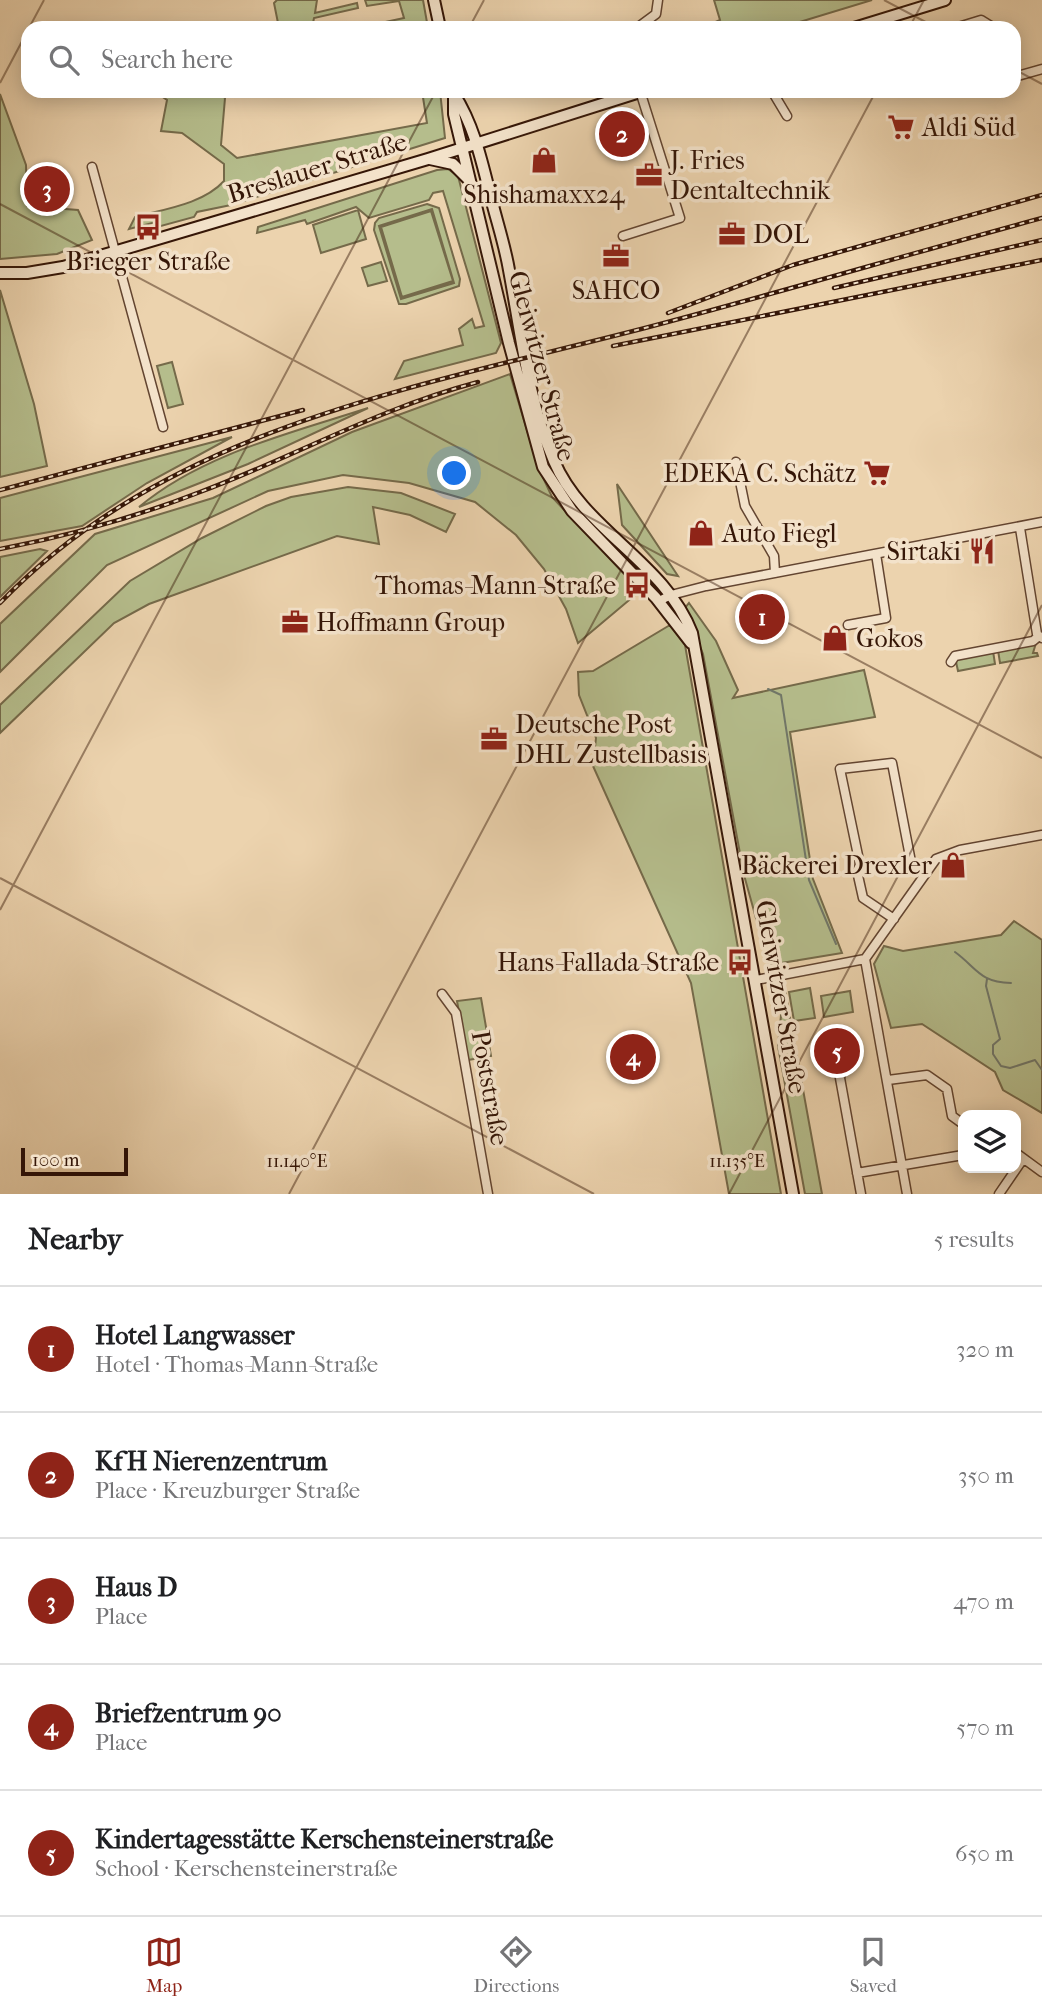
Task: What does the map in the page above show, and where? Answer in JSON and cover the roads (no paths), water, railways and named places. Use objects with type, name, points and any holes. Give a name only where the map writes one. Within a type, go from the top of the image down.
[{"type":"main road","points":[[434,0],[438,21]]},
{"type":"main road","points":[[877,21],[945,0]]},
{"type":"main road","name":"Gleiwitzer Straße","points":[[453,98],[454,114],[509,343],[543,467],[556,490],[576,515],[659,601],[691,643]]},
{"type":"main road","name":"Gleiwitzer Straße","points":[[457,98],[476,142],[508,263],[527,367],[554,461],[583,504],[671,595],[690,629],[793,1194]]},
{"type":"main road","name":"Breslauer Straße","points":[[0,273],[57,269],[428,159],[618,98]]},
{"type":"main road","points":[[428,159],[453,164],[471,182]]},
{"type":"street","points":[[646,21],[656,14],[658,0]]},
{"type":"street","points":[[1021,75],[1042,69]]},
{"type":"street","points":[[622,236],[680,218],[643,98]]},
{"type":"street","points":[[776,98],[787,116]]},
{"type":"street","points":[[92,167],[163,427]]},
{"type":"street","points":[[736,462],[745,506],[774,556],[775,573]]},
{"type":"street","points":[[659,601],[671,595],[775,573],[1042,522]]},
{"type":"street","points":[[951,662],[955,656],[1033,641],[1040,637],[1020,528]]},
{"type":"street","points":[[848,625],[886,618],[876,554]]},
{"type":"street","points":[[894,919],[863,898],[857,871],[860,864],[840,769],[892,762],[912,867],[924,875]]},
{"type":"street","points":[[756,980],[865,959],[936,859],[946,853],[1042,835]]},
{"type":"street","points":[[865,959],[907,1194]]},
{"type":"street","name":"Poststraße","points":[[442,994],[456,1013],[488,1194]]},
{"type":"street","points":[[842,1069],[840,1078],[861,1194]]},
{"type":"street","points":[[888,1080],[927,1074],[947,1088],[952,1116],[958,1120]]},
{"type":"street","points":[[857,1173],[958,1156]]},
{"type":"street","points":[[1021,1157],[1042,1172]]},
{"type":"street","points":[[999,1194],[1010,1173]]},
{"type":"waterway","points":[[768,689],[781,695],[809,880],[836,944]]},
{"type":"waterway","points":[[955,952],[985,977],[1011,983]]},
{"type":"waterway","points":[[987,979],[986,986],[1000,1039],[993,1045],[993,1054],[1001,1066],[1010,1068],[1035,1060],[1042,1070]]},
{"type":"railway","points":[[668,313],[793,265],[1042,195]]},
{"type":"railway","points":[[0,603],[67,543],[141,494],[219,454],[301,422],[472,371],[695,315],[1042,218]]},
{"type":"railway","points":[[834,288],[1042,240]]},
{"type":"railway","points":[[613,346],[1042,260]]},
{"type":"railway","points":[[0,549],[51,538],[151,510],[235,478],[371,419],[478,382]]},
{"type":"railway","points":[[0,490],[303,410]]},
{"type":"place","name":"Aldi Süd","points":[[901,127]]},
{"type":"place","name":"KfH Nierenzentrum","points":[[622,134]]},
{"type":"place","name":"Shishamaxx24","points":[[544,160]]},
{"type":"place","name":"J. Fries Dentaltechnik","points":[[649,175]]},
{"type":"place","name":"Haus D","points":[[47,189]]},
{"type":"place","name":"Brieger Straße","points":[[148,227]]},
{"type":"place","name":"DOL","points":[[732,234]]},
{"type":"place","name":"SAHCO","points":[[616,256]]},
{"type":"place","name":"EDEKA C. Schätz","points":[[877,473]]},
{"type":"place","name":"Auto Fiegl","points":[[701,533]]},
{"type":"place","name":"Sirtaki","points":[[982,551]]},
{"type":"place","name":"Thomas-Mann-Straße","points":[[637,585]]},
{"type":"place","name":"Hotel Langwasser","points":[[762,617]]},
{"type":"place","name":"Hoffmann Group","points":[[295,622]]},
{"type":"place","name":"Gokos","points":[[835,638]]},
{"type":"place","name":"Deutsche Post DHL Zustellbasis","points":[[494,739]]},
{"type":"place","name":"Bäckerei Drexler","points":[[953,865]]},
{"type":"place","name":"Hans-Fallada-Straße","points":[[740,962]]},
{"type":"place","name":"Kindertagesstätte Kerschensteinerstraße","points":[[837,1051]]},
{"type":"place","name":"Briefzentrum 90","points":[[633,1057]]}]
